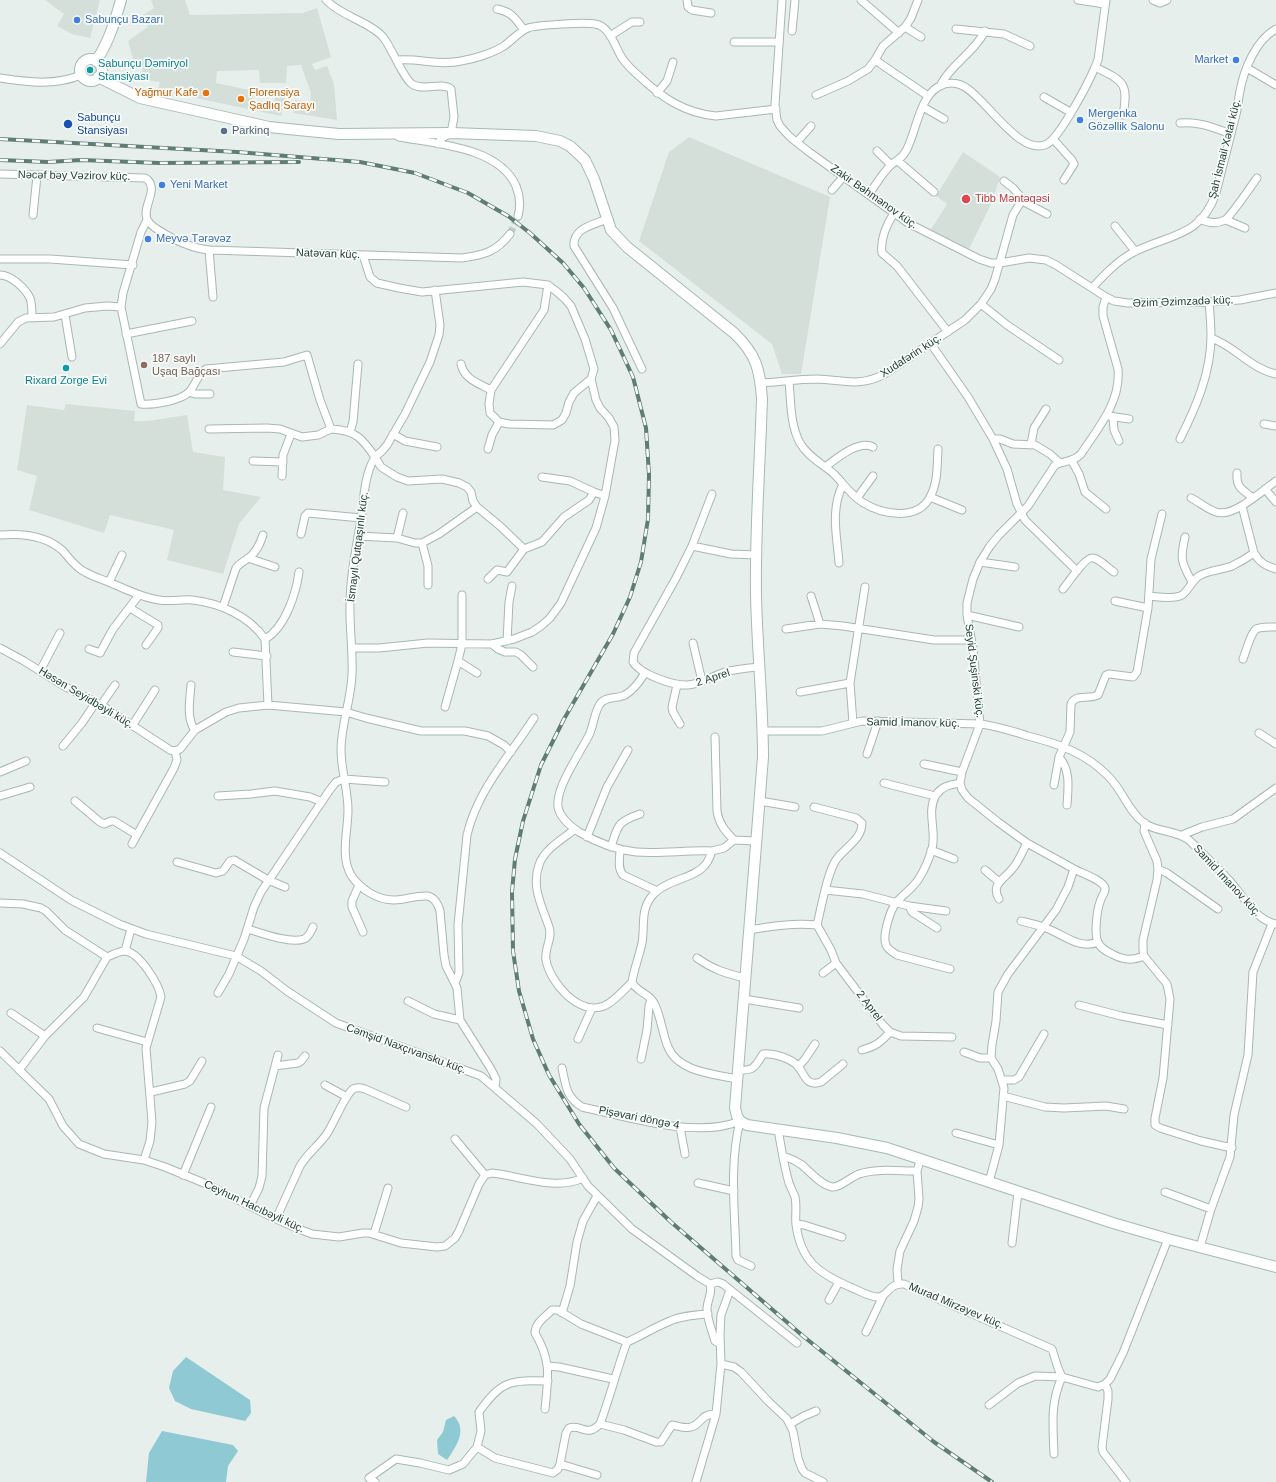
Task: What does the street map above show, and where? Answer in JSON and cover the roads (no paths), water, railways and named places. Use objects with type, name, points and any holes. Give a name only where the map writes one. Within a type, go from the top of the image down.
[{"type":"street","points":[[96,61],[102,52],[112,30],[121,0]]},
{"type":"street","points":[[326,0],[334,7],[379,33],[384,38],[412,84],[423,87],[444,86],[451,89],[454,117],[451,134]]},
{"type":"street","points":[[687,0],[688,7],[692,10],[711,13]]},
{"type":"street","name":"Zakir Bəhmənov küç.","points":[[782,0],[775,93],[777,120],[780,126],[797,142],[919,230],[985,261],[1000,263],[1029,258],[1046,260],[1056,264],[1092,288]]},
{"type":"street","points":[[792,31],[795,0]]},
{"type":"street","points":[[861,0],[899,33]]},
{"type":"street","points":[[816,95],[860,75],[875,60],[883,46],[899,33],[911,18],[918,0]]},
{"type":"street","points":[[940,86],[954,83],[966,87],[1012,132],[1029,144],[1042,145],[1048,143],[1053,139],[1070,112],[1095,67],[1099,52],[1106,2],[1078,0]]},
{"type":"street","points":[[1153,0],[1160,3],[1167,0]]},
{"type":"street","points":[[497,9],[507,11],[524,30]]},
{"type":"street","points":[[610,36],[632,22],[640,22]]},
{"type":"street","points":[[398,60],[411,59],[434,63],[451,63],[462,61],[495,50],[512,40],[524,30],[538,26],[595,23],[605,30],[610,36],[623,59],[657,93],[676,105],[706,115],[716,116],[776,109]]},
{"type":"street","points":[[904,27],[921,37]]},
{"type":"street","points":[[956,29],[1004,34],[1030,46]]},
{"type":"street","name":"Şah İsmail Xətai küç.","points":[[1092,288],[1112,267],[1135,251],[1188,230],[1200,219],[1212,203],[1238,108],[1240,91],[1247,68],[1259,44],[1265,37],[1276,29]]},
{"type":"street","points":[[869,194],[891,165],[898,161],[904,154],[928,96],[940,86],[956,63],[977,43],[985,31]]},
{"type":"street","points":[[734,42],[779,42]]},
{"type":"street","points":[[90,59],[96,61],[99,63],[101,69],[98,77],[90,81],[85,79],[81,75],[80,69],[84,62],[90,59]]},
{"type":"street","points":[[875,60],[928,96]]},
{"type":"street","points":[[657,93],[667,81],[673,62]]},
{"type":"street","points":[[1095,67],[1115,77],[1122,84],[1126,92],[1123,115]]},
{"type":"street","points":[[1247,68],[1276,85]]},
{"type":"street","points":[[0,78],[44,83],[69,80],[81,75]]},
{"type":"street","points":[[98,77],[140,98],[269,127],[339,134],[536,136],[560,141],[570,146],[585,160],[590,170],[611,230],[622,243],[734,333],[745,344],[756,363],[761,383],[762,399],[756,592],[763,731],[760,802],[735,1108],[740,1121],[755,1127],[778,1129],[887,1148],[921,1158],[1018,1192],[1168,1239],[1276,1267]]},
{"type":"street","points":[[1044,97],[1070,112]]},
{"type":"street","points":[[923,107],[944,119]]},
{"type":"street","points":[[1180,123],[1192,122],[1202,124],[1231,134]]},
{"type":"street","points":[[797,142],[811,126]]},
{"type":"street","points":[[387,134],[457,147],[481,155],[498,164],[512,178],[519,195],[520,209],[518,216]]},
{"type":"street","points":[[438,144],[442,138],[451,134]]},
{"type":"street","points":[[1053,139],[1074,164],[1064,180]]},
{"type":"street","points":[[877,151],[891,165]]},
{"type":"street","points":[[898,161],[934,192]]},
{"type":"street","name":"Nəcəf bəy Vəzirov küç.","points":[[0,174],[142,178],[148,180],[151,185],[146,213],[147,220]]},
{"type":"street","points":[[33,215],[37,176]]},
{"type":"street","points":[[832,190],[844,176]]},
{"type":"street","points":[[1226,220],[1257,178]]},
{"type":"street","points":[[1004,181],[1013,188],[1022,200],[1047,214]]},
{"type":"street","name":"Xudafərin küç.","points":[[761,383],[818,379],[854,382],[873,380],[931,344],[965,320],[981,304],[991,288],[1000,263],[1013,216],[1022,200]]},
{"type":"street","points":[[894,213],[889,221],[882,240],[882,253],[900,270],[948,332]]},
{"type":"street","points":[[607,219],[579,231],[573,241],[574,246],[613,308],[642,369]]},
{"type":"street","points":[[1200,219],[1210,223],[1226,220],[1245,228]]},
{"type":"street","points":[[147,220],[141,232],[133,265],[123,293],[121,307],[141,404],[164,402],[182,397],[189,392],[198,376],[206,369],[284,362],[307,355],[320,400],[331,429]]},
{"type":"street","name":"Natəvan küç.","points":[[147,220],[156,228],[174,239],[188,245],[209,250],[462,258],[488,253],[498,247],[510,234]]},
{"type":"street","points":[[1115,226],[1135,251]]},
{"type":"street","points":[[209,250],[213,297]]},
{"type":"street","points":[[353,648],[379,648],[428,643],[492,644],[507,641],[532,632],[541,626],[550,618],[561,603],[596,528],[605,496],[615,440],[614,427],[596,400],[591,379],[594,370],[591,356],[571,306],[548,285],[523,282],[422,292],[377,283],[370,276],[363,255]]},
{"type":"street","points":[[0,259],[50,259],[133,265]]},
{"type":"street","points":[[0,275],[8,276],[26,292],[32,305],[32,317]]},
{"type":"street","points":[[548,285],[544,310],[491,390],[489,404],[490,414],[499,422],[509,424],[553,425],[562,420],[574,393],[591,379]]},
{"type":"street","name":"Əzim Əzimzadə küç.","points":[[1092,288],[1114,301],[1128,304],[1240,300],[1276,293]]},
{"type":"street","points":[[374,457],[382,451],[405,414],[430,362],[439,335],[440,325],[435,290]]},
{"type":"street","points":[[993,439],[1000,439],[1013,444],[1031,444],[1041,448],[1060,463],[1072,461],[1081,454],[1110,416],[1119,377],[1102,311],[1106,297]]},
{"type":"street","points":[[1180,439],[1201,394],[1206,374],[1212,338],[1209,302]]},
{"type":"street","points":[[981,304],[1007,325],[1059,360]]},
{"type":"street","points":[[0,344],[18,322],[22,320],[32,317],[47,318],[65,315],[85,308],[107,306],[121,307]]},
{"type":"street","points":[[65,315],[72,357]]},
{"type":"street","points":[[126,334],[192,321]]},
{"type":"street","points":[[1212,338],[1228,345],[1260,369],[1276,374]]},
{"type":"street","points":[[931,344],[968,397],[993,439],[1008,469],[1014,495],[1021,513],[1030,525],[1077,571]]},
{"type":"street","points":[[350,432],[353,422],[358,364]]},
{"type":"street","points":[[461,364],[462,371],[467,378],[491,390]]},
{"type":"street","points":[[789,381],[795,433],[801,445],[857,498],[880,511],[889,514],[902,514],[924,505],[930,497],[937,471],[938,449]]},
{"type":"street","points":[[189,392],[195,394],[210,394]]},
{"type":"street","points":[[1031,444],[1034,428],[1046,410]]},
{"type":"street","points":[[1110,416],[1129,419]]},
{"type":"street","points":[[1110,416],[1119,441]]},
{"type":"street","points":[[488,449],[492,435],[499,422]]},
{"type":"street","points":[[1264,424],[1276,426]]},
{"type":"street","points":[[209,429],[280,429],[302,437],[318,435],[331,429],[350,432],[365,442],[381,467],[397,477],[408,481],[442,479],[459,483],[467,488],[471,492],[473,501],[477,507],[524,549]]},
{"type":"street","points":[[282,476],[286,445],[291,434]]},
{"type":"street","points":[[393,434],[405,441],[437,447]]},
{"type":"street","points":[[825,467],[856,447],[865,444],[873,447]]},
{"type":"street","name":"İsmayıl Qutqaşınlı küç.","points":[[374,457],[368,474],[352,582],[350,611],[353,648],[352,676],[341,750],[348,805],[345,836],[346,861],[351,874],[364,890],[385,899],[394,900],[428,896],[435,899],[440,911],[446,966],[455,983],[459,996],[460,1020],[496,1079],[495,1088]]},
{"type":"street","points":[[253,461],[283,462]]},
{"type":"street","points":[[1072,461],[1084,492],[1106,509]]},
{"type":"street","name":"Seyid Şuşinski küç.","points":[[960,783],[962,772],[980,724],[973,649],[970,640],[967,615],[969,595],[973,580],[980,562],[999,535],[1036,496],[1055,465],[1060,463]]},
{"type":"street","points":[[1237,473],[1236,482],[1238,487],[1253,498]]},
{"type":"street","points":[[857,498],[873,476]]},
{"type":"street","points":[[542,477],[570,481],[605,496]]},
{"type":"street","points":[[1191,498],[1218,513],[1231,511],[1242,506],[1276,481]]},
{"type":"street","points":[[839,564],[835,510],[838,493],[843,484]]},
{"type":"street","points":[[1265,488],[1276,502]]},
{"type":"street","points":[[488,579],[498,570],[507,572],[524,549],[542,542],[564,517],[589,500],[594,492]]},
{"type":"street","points":[[712,494],[692,546],[634,653],[632,662],[636,668],[645,673],[633,689],[627,694],[621,697],[604,700],[600,704],[590,732],[567,777],[559,797],[558,807],[566,822],[587,837],[611,847],[635,852],[691,850],[712,851],[724,848],[734,840],[756,841]]},
{"type":"street","points":[[930,497],[962,510]]},
{"type":"street","points":[[1242,506],[1254,553],[1259,561],[1276,569]]},
{"type":"street","points":[[358,536],[397,538],[415,543],[422,543],[439,534],[477,507]]},
{"type":"street","points":[[397,538],[403,513]]},
{"type":"street","points":[[301,534],[305,516],[308,514],[361,518]]},
{"type":"street","points":[[1054,785],[1059,757],[1070,732],[1071,704],[1073,700],[1076,698],[1094,697],[1098,695],[1106,675],[1109,674],[1133,677],[1137,672],[1148,608],[1151,559],[1162,514]]},
{"type":"street","points":[[0,535],[34,536],[50,542],[57,546],[83,572],[139,595],[160,600],[192,600],[223,606],[246,620],[259,631],[265,639],[267,656],[268,704]]},
{"type":"street","points":[[223,606],[236,568],[258,548],[263,535]]},
{"type":"street","points":[[1185,537],[1181,554],[1186,572],[1192,582]]},
{"type":"street","points":[[422,543],[428,566],[428,585]]},
{"type":"street","points":[[692,546],[731,554],[757,555]]},
{"type":"street","points":[[1149,596],[1181,596],[1192,582],[1200,576],[1232,566],[1254,553]]},
{"type":"street","points":[[109,582],[122,555]]},
{"type":"street","points":[[248,558],[275,567]]},
{"type":"street","points":[[1063,589],[1089,558],[1092,558],[1114,572]]},
{"type":"street","points":[[980,562],[1015,567]]},
{"type":"street","points":[[265,639],[274,632],[285,616],[297,588],[299,572]]},
{"type":"street","points":[[507,641],[509,602],[512,586]]},
{"type":"street","points":[[853,723],[850,683],[865,587]]},
{"type":"street","points":[[89,649],[100,653],[113,629],[139,595]]},
{"type":"street","points":[[445,707],[462,644],[462,595]]},
{"type":"street","points":[[811,596],[820,624]]},
{"type":"street","points":[[1115,602],[1148,608]]},
{"type":"street","points":[[130,608],[158,625],[158,628],[146,645]]},
{"type":"street","points":[[967,615],[1019,627]]},
{"type":"street","points":[[786,629],[820,624],[858,628],[928,639],[970,640]]},
{"type":"street","points":[[1243,660],[1253,633],[1262,627],[1276,627]]},
{"type":"street","points":[[40,671],[60,633]]},
{"type":"street","points":[[693,643],[702,681]]},
{"type":"street","points":[[492,644],[498,650],[505,652],[516,652],[533,667]]},
{"type":"street","name":"Həsən Seyidbəyli küç.","points":[[0,648],[12,653],[64,686],[99,704],[164,747],[170,750],[175,750]]},
{"type":"street","points":[[233,652],[267,656]]},
{"type":"street","points":[[458,661],[477,673]]},
{"type":"street","name":"2 Aprel","points":[[645,673],[677,685],[686,686],[726,672],[759,666]]},
{"type":"street","points":[[800,692],[850,683]]},
{"type":"street","points":[[63,746],[115,685]]},
{"type":"street","points":[[191,685],[190,715],[192,726],[195,730]]},
{"type":"street","points":[[677,685],[672,707],[673,712],[680,724]]},
{"type":"street","points":[[132,726],[155,690]]},
{"type":"street","points":[[132,844],[174,768],[177,760],[175,750],[183,745],[195,730],[226,712],[239,708],[268,704],[346,712],[421,731],[465,731],[488,736],[504,745],[511,752]]},
{"type":"street","points":[[455,983],[458,973],[458,925],[471,820],[485,789],[534,718]]},
{"type":"street","points":[[867,754],[878,721]]},
{"type":"street","name":"Samid İmanov küç.","points":[[763,731],[822,731],[853,723],[878,721],[980,724],[999,727],[1064,747],[1081,755],[1108,776],[1114,782],[1130,808],[1145,823],[1154,828],[1182,835],[1189,840],[1228,879],[1257,914],[1274,924]]},
{"type":"street","points":[[1259,734],[1276,744]]},
{"type":"street","points":[[715,737],[718,820],[723,829],[734,840]]},
{"type":"street","points":[[587,837],[594,823],[599,804],[607,787],[628,750]]},
{"type":"street","points":[[1059,757],[1066,767],[1068,780],[1067,805]]},
{"type":"street","points":[[0,772],[26,761]]},
{"type":"street","points":[[924,764],[962,772]]},
{"type":"street","points":[[218,993],[229,974],[248,929],[254,907],[268,880],[336,782],[344,779],[385,782]]},
{"type":"street","points":[[884,783],[935,796]]},
{"type":"street","points":[[950,969],[890,951],[884,939],[889,917],[896,903],[920,878],[932,850],[934,831],[931,813],[935,796],[944,787],[960,783],[962,790],[968,798],[1026,843],[1074,869],[1102,882],[1106,890],[1098,908],[1096,935],[1098,942],[1104,949],[1115,956],[1134,960],[1144,956]]},
{"type":"street","points":[[0,796],[30,787]]},
{"type":"street","points":[[1182,835],[1202,827],[1233,818],[1276,788]]},
{"type":"street","points":[[218,796],[275,791],[310,797],[322,802]]},
{"type":"street","points":[[74,801],[100,822],[104,824],[114,821],[137,835]]},
{"type":"street","points":[[760,802],[795,807]]},
{"type":"street","points":[[749,930],[780,925],[817,925],[825,890],[835,862],[839,855],[850,847],[860,833],[862,823],[856,818],[814,807]]},
{"type":"street","points":[[611,847],[617,828],[622,822],[640,814]]},
{"type":"street","points":[[1145,823],[1144,831],[1157,861],[1158,880],[1143,940],[1143,950],[1144,956],[1163,977],[1169,990],[1170,999],[1163,1078],[1155,1125],[1201,1141],[1232,1148]]},
{"type":"street","points":[[575,829],[546,853],[539,864],[535,879],[537,893],[550,927],[550,936],[545,958],[550,973],[557,986],[566,994],[578,1003],[592,1008],[610,1003],[632,982],[642,942],[643,918],[645,910],[648,902],[657,890],[697,872],[705,866],[712,851]]},
{"type":"street","points":[[999,899],[996,894],[996,890],[999,882],[1012,869],[1026,843]]},
{"type":"street","points":[[620,849],[620,872],[623,876],[657,890]]},
{"type":"street","points":[[932,850],[954,859]]},
{"type":"street","name":"Cəmşid Naxçıvansku küç.","points":[[0,853],[88,910],[131,929],[152,936],[236,956],[266,974],[288,991],[336,1023],[481,1076],[537,1124],[570,1159],[588,1186],[632,1229],[697,1276],[710,1284],[718,1282],[730,1290],[797,1343]]},
{"type":"street","points":[[177,862],[216,873],[223,871],[230,860],[234,860],[268,880],[285,887]]},
{"type":"street","points":[[989,1182],[999,1145],[1004,1088],[1002,1080],[991,1058],[998,992],[1008,974],[1044,927],[1064,897],[1074,869]]},
{"type":"street","points":[[1158,869],[1167,873],[1218,909]]},
{"type":"street","points":[[985,870],[999,882]]},
{"type":"street","points":[[359,885],[352,901],[352,907],[363,932]]},
{"type":"street","points":[[825,890],[863,894],[909,906],[946,911]]},
{"type":"street","points":[[0,903],[23,904],[41,908],[64,930],[107,957]]},
{"type":"street","points":[[909,906],[912,912],[937,928]]},
{"type":"street","points":[[1021,921],[1044,927],[1080,944],[1092,945],[1098,942]]},
{"type":"street","points":[[1200,1247],[1211,1209],[1232,1148],[1234,1115],[1248,1055],[1253,972],[1274,924]]},
{"type":"street","name":"2 Aprel","points":[[817,925],[831,950],[836,963],[890,1032],[901,1036],[952,1037]]},
{"type":"street","points":[[248,929],[284,940],[303,940],[308,936],[313,927]]},
{"type":"street","points":[[125,951],[131,929]]},
{"type":"street","points":[[19,1070],[45,1036],[84,997],[107,957],[125,951],[133,953],[138,957],[160,990],[160,1002],[146,1048],[147,1071],[151,1092],[152,1133],[144,1160]]},
{"type":"street","points":[[697,958],[711,968],[745,978]]},
{"type":"street","points":[[823,973],[836,963]]},
{"type":"street","points":[[632,982],[634,987],[651,999],[656,1008],[668,1047],[674,1057],[682,1064],[692,1068],[738,1074],[752,1069],[756,1066],[763,1054],[768,1054],[790,1060],[798,1067],[804,1078],[810,1082],[817,1083],[821,1082],[844,1064]]},
{"type":"street","points":[[640,1058],[647,1030],[651,999]]},
{"type":"street","points":[[744,999],[799,1008]]},
{"type":"street","points":[[408,1001],[434,1014],[460,1020]]},
{"type":"street","points":[[1079,1005],[1121,1016],[1168,1025]]},
{"type":"street","points":[[578,1040],[592,1008]]},
{"type":"street","points":[[11,1013],[45,1036]]},
{"type":"street","points":[[97,1028],[147,1042]]},
{"type":"street","points":[[862,1050],[879,1044],[890,1032]]},
{"type":"street","points":[[1002,1080],[1014,1080],[1022,1074],[1044,1034]]},
{"type":"street","points":[[798,1067],[815,1044]]},
{"type":"street","name":"Ceyhun Hacıbəyli küç.","points":[[0,1051],[48,1099],[63,1126],[79,1144],[104,1154],[144,1160],[165,1166],[204,1183],[276,1219],[312,1234],[339,1237],[363,1233],[374,1234],[401,1243],[437,1247],[445,1246],[455,1238],[479,1184],[486,1176]]},
{"type":"street","points":[[964,1052],[980,1058],[991,1058]]},
{"type":"street","points":[[250,1206],[259,1188],[262,1176],[264,1108],[278,1055]]},
{"type":"street","points":[[275,1066],[298,1063],[304,1056]]},
{"type":"street","points":[[151,1092],[185,1084],[190,1081],[202,1061]]},
{"type":"street","name":"Pişəvari döngə 4","points":[[562,1068],[569,1095],[574,1102],[582,1107],[680,1128],[720,1127],[740,1121]]},
{"type":"street","points":[[325,1085],[347,1097]]},
{"type":"street","points":[[276,1219],[304,1159],[326,1135],[353,1089],[366,1089],[406,1107]]},
{"type":"street","points":[[1003,1096],[1045,1107],[1064,1108],[1106,1106],[1124,1109]]},
{"type":"street","points":[[183,1175],[211,1107]]},
{"type":"street","points":[[740,1121],[735,1148],[734,1191],[736,1256],[738,1260],[751,1266]]},
{"type":"street","points":[[680,1128],[685,1154]]},
{"type":"street","points":[[778,1129],[789,1183],[795,1199],[796,1224],[801,1247],[806,1258],[819,1270],[839,1282],[872,1296],[883,1296]]},
{"type":"street","points":[[956,1133],[999,1145]]},
{"type":"street","points":[[455,1139],[486,1176],[492,1173],[552,1184],[566,1184],[583,1178]]},
{"type":"street","points":[[783,1156],[793,1159],[822,1182],[832,1187],[840,1186],[848,1179],[859,1174],[876,1171],[917,1171]]},
{"type":"street","points":[[898,1283],[897,1269],[900,1251],[914,1221],[920,1199],[917,1171],[921,1158]]},
{"type":"street","points":[[698,1183],[734,1191]]},
{"type":"street","points":[[374,1234],[388,1188]]},
{"type":"street","points":[[1012,1243],[1018,1192]]},
{"type":"street","points":[[1165,1192],[1211,1209]]},
{"type":"street","points":[[562,1313],[570,1286],[576,1249],[583,1221],[598,1196]]},
{"type":"street","points":[[796,1224],[804,1225],[842,1238]]},
{"type":"street","points":[[989,1405],[1018,1383],[1035,1376],[1062,1377],[1092,1386],[1105,1384],[1114,1373],[1123,1353],[1168,1239]]},
{"type":"street","points":[[829,1300],[839,1282]]},
{"type":"street","name":"Murad Mirzəyev küç.","points":[[883,1296],[893,1285],[898,1283],[904,1284],[1045,1345],[1052,1349],[1062,1377]]},
{"type":"street","points":[[710,1284],[712,1289],[707,1308],[714,1341],[720,1344]]},
{"type":"street","points":[[696,1482],[716,1414],[721,1364],[721,1315],[730,1290]]},
{"type":"street","points":[[866,1332],[883,1296]]},
{"type":"street","points":[[545,1409],[548,1366],[535,1330],[537,1325],[552,1310],[562,1313],[581,1324],[627,1342],[670,1321],[682,1317],[708,1314]]},
{"type":"street","points":[[477,1448],[495,1458],[553,1473],[558,1469],[560,1464],[566,1433],[569,1428],[573,1427],[589,1431],[594,1430],[600,1424],[611,1395],[613,1379],[627,1342]]},
{"type":"street","points":[[721,1364],[734,1367],[741,1372],[790,1424],[793,1431],[799,1464],[805,1473],[823,1482]]},
{"type":"street","points":[[548,1366],[613,1379]]},
{"type":"street","points":[[1054,1454],[1053,1404],[1062,1377]]},
{"type":"street","points":[[370,1481],[396,1459],[449,1470],[463,1464],[477,1448],[481,1431],[479,1412],[490,1397],[505,1384],[523,1380],[548,1381]]},
{"type":"street","points":[[1105,1384],[1108,1391],[1108,1399],[1102,1447],[1126,1482]]},
{"type":"street","points":[[790,1424],[816,1411]]},
{"type":"street","points":[[600,1424],[624,1430],[656,1442],[661,1442],[672,1426],[690,1428],[695,1426],[708,1414],[716,1414]]},
{"type":"street","points":[[560,1464],[597,1475]]},
{"type":"water","points":[[186,1357],[250,1400],[251,1413],[245,1421],[191,1409],[175,1401],[169,1388],[173,1371]]},
{"type":"water","points":[[454,1416],[458,1421],[460,1433],[457,1444],[447,1460],[438,1454],[437,1440],[443,1432],[446,1420]]},
{"type":"water","points":[[162,1431],[233,1445],[238,1451],[228,1466],[226,1482],[146,1482],[149,1453]]},
{"type":"tunnel","points":[[510,234],[518,216]]},
{"type":"railway","points":[[0,139],[237,152],[360,162],[415,173],[468,193],[508,216],[530,233],[563,263],[584,288],[611,330],[633,377],[646,428],[649,475],[648,519],[641,562],[630,597],[613,634],[564,719],[541,765],[523,821],[515,859],[512,892],[513,951],[519,991],[533,1039],[549,1075],[579,1124],[614,1168],[671,1222],[803,1336],[934,1442],[992,1482]]},
{"type":"railway","points":[[0,160],[48,162],[81,160],[159,163],[299,162]]},
{"type":"place","name":"Sabunçu Bazarı","points":[[77,20]]},
{"type":"place","name":"Market","points":[[1236,60]]},
{"type":"place","name":"Sabunçu Dəmiryol Stansiyası","points":[[90,70]]},
{"type":"place","name":"Yağmur Kafe","points":[[206,93]]},
{"type":"place","name":"Florensiya Şadlıq Sarayı","points":[[241,99]]},
{"type":"place","name":"Mergenka Gözəllik Salonu","points":[[1080,120]]},
{"type":"place","name":"Sabunçu Stansiyası","points":[[68,124]]},
{"type":"place","name":"Parkinq","points":[[224,131]]},
{"type":"place","name":"Yeni Market","points":[[162,185]]},
{"type":"place","name":"Tibb Məntəqəsi","points":[[966,199]]},
{"type":"place","name":"Meyvə Tərəvəz","points":[[148,239]]},
{"type":"place","name":"187 saylı Uşaq Bağçası","points":[[144,365]]},
{"type":"place","name":"Rixard Zorge Evi","points":[[66,368]]}]
